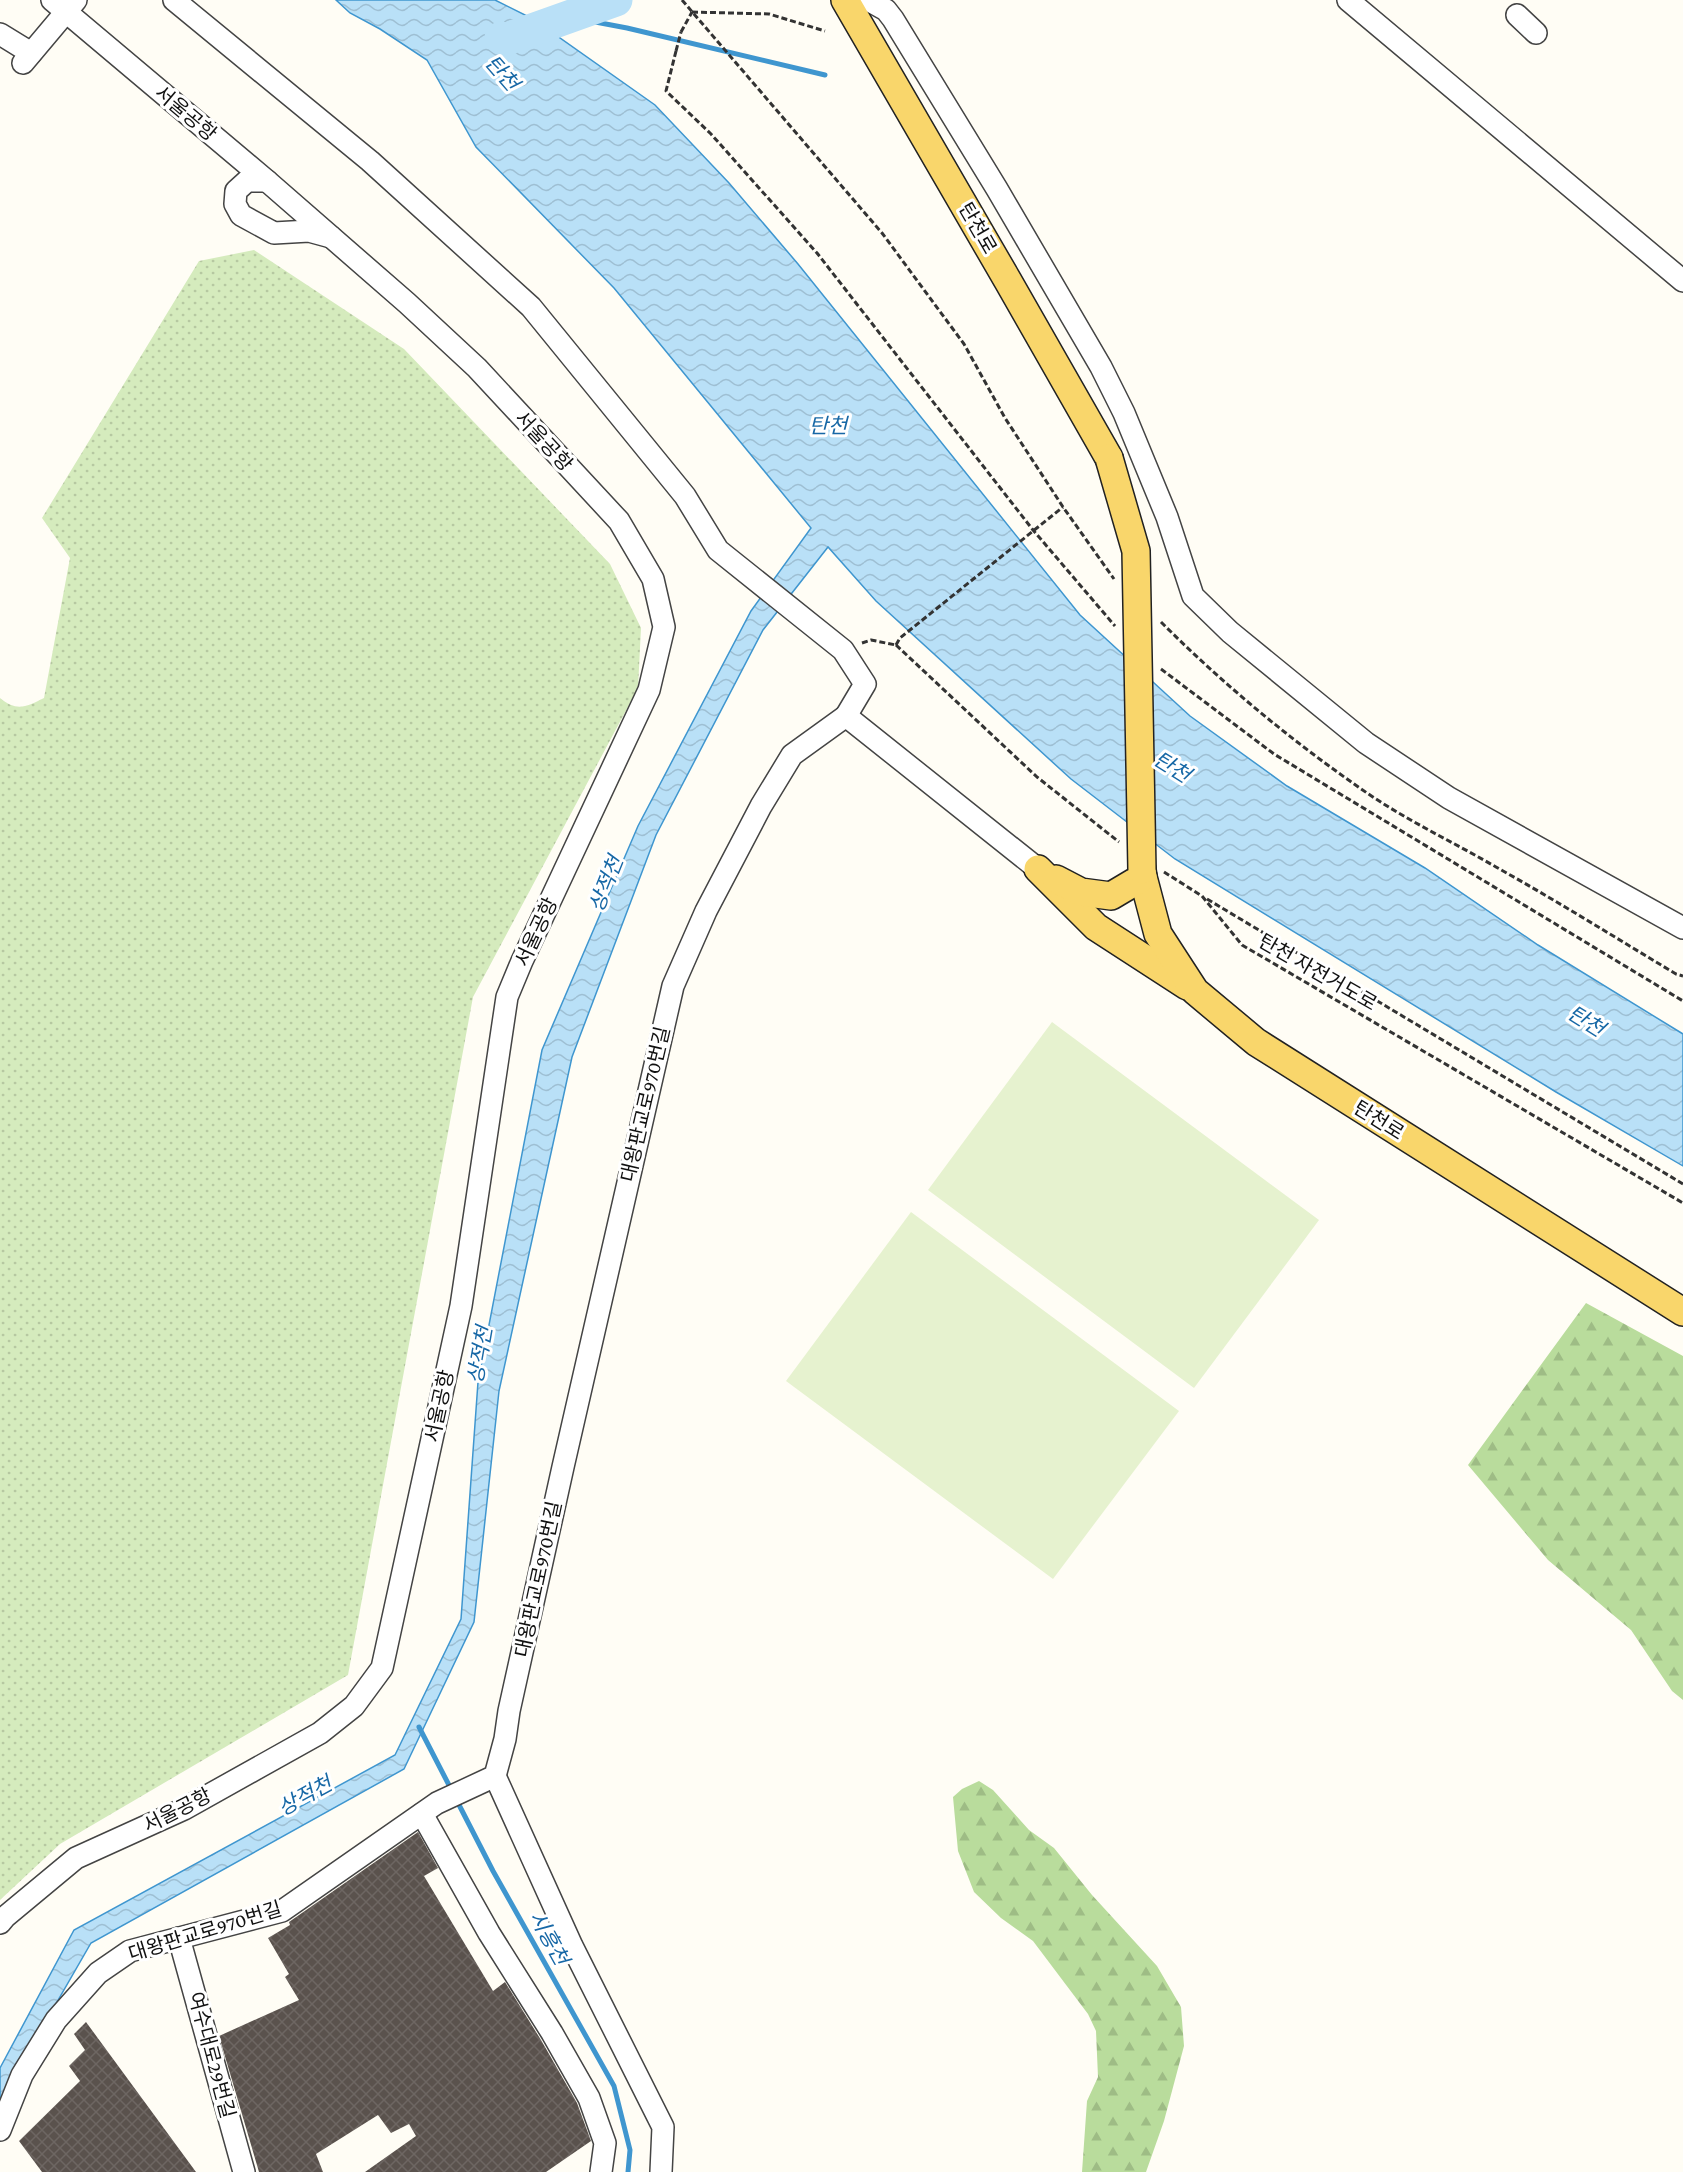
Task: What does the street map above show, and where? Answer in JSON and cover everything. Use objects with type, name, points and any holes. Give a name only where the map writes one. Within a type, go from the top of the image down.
[{"type":"main road","name":"탄천로","points":[[845,0],[1109,458],[1136,551],[1147,871],[1158,934],[1195,991],[1256,1042],[1683,1312]]},
{"type":"main road","points":[[1038,869],[1081,892],[1111,896],[1147,871]]},
{"type":"main road","points":[[1038,869],[1096,927],[1195,991]]},
{"type":"street","points":[[174,0],[370,161],[531,307],[685,495],[717,550],[843,650],[865,684],[846,716],[1038,869]]},
{"type":"street","points":[[868,0],[886,10],[893,19],[997,189],[1101,367],[1124,413],[1167,517],[1193,596],[1230,632],[1366,743],[1449,798],[1683,928]]},
{"type":"street","points":[[0,34],[27,58],[65,4]]},
{"type":"street","name":"서울공항","points":[[0,1923],[76,1858],[184,1809],[320,1733],[354,1706],[382,1668],[461,1306],[507,998],[522,961],[649,690],[664,627],[654,579],[619,521],[477,368],[407,303],[65,4]]},
{"type":"street","points":[[1362,4],[1683,281]]},
{"type":"street","points":[[1517,15],[1536,33]]},
{"type":"street","points":[[267,181],[247,182],[236,191],[235,204],[241,215],[274,233],[309,231],[332,237]]},
{"type":"street","name":"대왕판교로970번길","points":[[0,2130],[22,2075],[56,2020],[98,1973],[130,1951],[282,1911],[430,1809],[493,1777],[505,1739],[565,1455],[673,986],[705,911],[761,806],[792,755],[846,716]]},
{"type":"street","points":[[493,1777],[572,1946],[663,2127],[661,2172]]},
{"type":"street","points":[[430,1809],[489,1933],[552,2033],[589,2098],[605,2144],[601,2172]]},
{"type":"street","name":"여수대로29번길","points":[[179,1938],[244,2172]]},
{"type":"path","points":[[683,0],[740,66]]},
{"type":"path","points":[[692,12],[769,14],[825,31]]},
{"type":"path","points":[[676,51],[681,32],[692,12]]},
{"type":"path","points":[[896,645],[900,638],[1063,507]]},
{"type":"path","points":[[843,650],[871,640],[896,645],[1037,777],[1118,842]]},
{"type":"path","name":"탄천 자전거도로","points":[[1147,871],[1202,896],[1242,945],[1683,1203]]},
{"type":"path","points":[[1202,896],[1683,1184]]},
{"type":"green space","points":[[254,250],[404,349],[610,564],[641,628],[638,688],[473,997],[348,1675],[60,1844],[0,1900],[0,698],[12,705],[22,707],[44,698],[70,558],[42,518],[199,261]]},
{"type":"green space","points":[[1052,1022],[1319,1220],[1194,1388],[928,1190]]},
{"type":"green space","points":[[911,1212],[1179,1411],[1053,1579],[786,1381]]},
{"type":"green space","points":[[1586,1303],[1683,1356],[1683,1700],[1672,1691],[1631,1630],[1548,1560],[1468,1465]]},
{"type":"green space","points":[[979,1781],[993,1790],[1029,1830],[1054,1848],[1092,1895],[1157,1966],[1181,2007],[1184,2046],[1164,2121],[1146,2172],[1082,2172],[1087,2101],[1098,2077],[1096,2031],[1088,2014],[1033,1941],[1001,1918],[974,1892],[958,1851],[953,1797],[962,1789]]},
{"type":"water","name":"탄천","points":[[336,0],[495,0],[533,19],[655,105],[729,183],[798,264],[1080,615],[1190,716],[1287,786],[1425,868],[1538,945],[1683,1034],[1683,1166],[1556,1092],[1175,859],[1071,779],[876,601],[828,547],[763,630],[656,835],[572,1057],[499,1391],[474,1622],[404,1769],[91,1943],[0,2101],[0,2068],[74,1930],[395,1755],[461,1619],[478,1382],[542,1050],[638,826],[751,611],[811,528],[614,288],[476,147],[427,60],[380,29],[350,13]]},
{"type":"building","points":[[418,1832],[438,1868],[424,1876],[493,1991],[505,1982],[577,2103],[591,2141],[546,2172],[365,2172],[416,2136],[409,2124],[391,2133],[378,2115],[316,2154],[323,2172],[259,2172],[219,2036],[299,2000],[285,1977],[289,1974],[268,1938],[290,1925],[289,1922]]},
{"type":"building","points":[[86,2022],[196,2172],[42,2172],[19,2141],[80,2081],[69,2066],[85,2050],[74,2034]]},
{"type":"waterway","points":[[501,38],[507,39],[616,0]]},
{"type":"waterway","points":[[569,17],[627,28],[825,75]]},
{"type":"waterway","name":"시흥천","points":[[419,1727],[452,1791]]},
{"type":"waterway","name":"시흥천","points":[[456,1799],[493,1871],[614,2086],[630,2150],[628,2172]]},
{"type":"water label","name":"상적천","points":[[606,884]]},
{"type":"water label","name":"상적천","points":[[480,1355]]},
{"type":"water label","name":"상적천","points":[[305,1796]]}]
